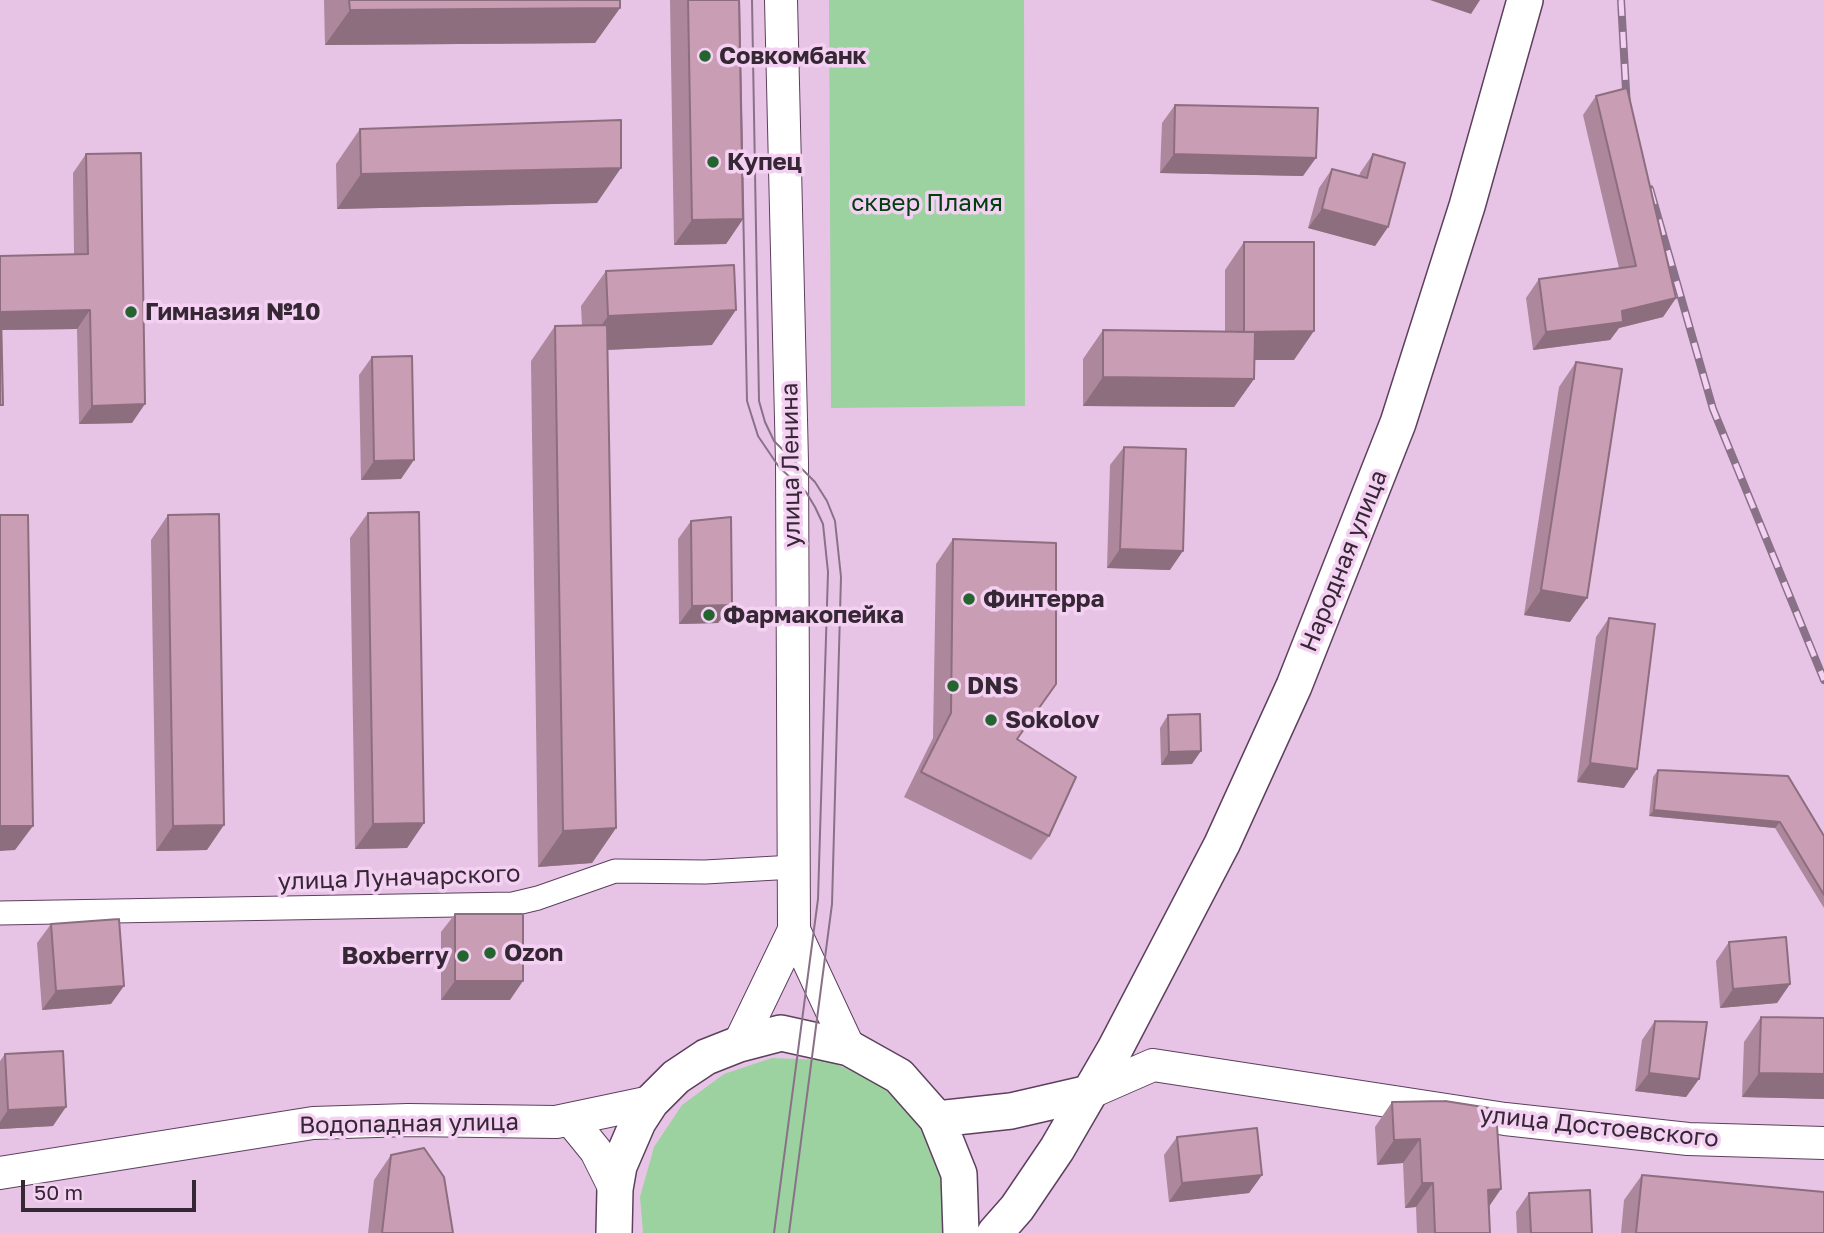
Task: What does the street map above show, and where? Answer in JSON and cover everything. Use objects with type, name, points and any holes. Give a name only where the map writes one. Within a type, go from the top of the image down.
[{"type":"main road","name":"Народная улица","points":[[995,1233],[1017,1208],[1057,1149],[1115,1049],[1222,844],[1294,686],[1398,423],[1467,206],[1525,0]]},
{"type":"main road","points":[[614,1233],[615,1189],[619,1166],[627,1143],[652,1102],[677,1077],[706,1057],[739,1044],[780,1033],[849,1048],[899,1076],[937,1119],[959,1174],[961,1233]]},
{"type":"main road","points":[[937,1119],[1011,1111],[1089,1093]]},
{"type":"street","name":"улица Ленина","points":[[781,0],[792,461],[794,930]]},
{"type":"street","name":"улица Луначарского","points":[[0,913],[513,904],[615,871],[705,872],[794,867]]},
{"type":"street","points":[[739,1044],[794,930]]},
{"type":"street","points":[[794,930],[849,1048]]},
{"type":"street","name":"улица Достоевского","points":[[1089,1093],[1153,1065],[1505,1119],[1688,1139],[1824,1143]]},
{"type":"street","name":"Водопадная улица","points":[[0,1173],[313,1123],[408,1120],[538,1122],[570,1119],[652,1102]]},
{"type":"street","points":[[570,1119],[596,1151],[615,1189]]},
{"type":"green space","name":"сквер Пламя","points":[[829,0],[1024,0],[1025,406],[831,408]]},
{"type":"green space","points":[[772,1058],[824,1060],[872,1078],[911,1111],[937,1155],[947,1205],[944,1233],[643,1233],[640,1197],[654,1147],[682,1105],[724,1074]]},
{"type":"building","points":[[349,0],[620,0],[620,8],[350,10]]},
{"type":"building","points":[[688,0],[739,0],[743,219],[692,220]]},
{"type":"building","points":[[1627,88],[1676,298],[1622,311],[1623,322],[1546,332],[1539,279],[1636,266],[1596,96]]},
{"type":"building","points":[[1175,105],[1318,108],[1316,158],[1174,154]]},
{"type":"building","points":[[621,120],[621,168],[361,174],[360,129]]},
{"type":"building","points":[[141,153],[145,404],[92,406],[90,310],[1,312],[3,405],[0,405],[0,256],[88,254],[86,154]]},
{"type":"building","points":[[1373,154],[1405,163],[1388,227],[1322,209],[1332,169],[1367,178]]},
{"type":"building","points":[[1244,242],[1314,242],[1314,331],[1244,332]]},
{"type":"building","points":[[734,265],[736,310],[608,316],[606,271]]},
{"type":"building","points":[[607,325],[616,828],[563,831],[555,326]]},
{"type":"building","points":[[1103,330],[1255,332],[1254,379],[1103,377]]},
{"type":"building","points":[[412,356],[414,460],[374,461],[372,357]]},
{"type":"building","points":[[1576,362],[1622,369],[1587,598],[1541,590]]},
{"type":"building","points":[[1124,447],[1186,449],[1183,551],[1120,549]]},
{"type":"building","points":[[419,512],[424,823],[373,824],[368,513]]},
{"type":"building","points":[[219,514],[224,825],[173,826],[168,515]]},
{"type":"building","points":[[0,515],[28,515],[33,826],[0,826]]},
{"type":"building","points":[[731,517],[732,605],[692,606],[691,521]]},
{"type":"building","points":[[953,539],[1056,543],[1056,684],[1017,739],[1076,777],[1049,836],[921,772],[951,713]]},
{"type":"building","points":[[1609,618],[1655,624],[1637,769],[1590,763]]},
{"type":"building","points":[[1200,714],[1201,751],[1169,752],[1168,715]]},
{"type":"building","points":[[1658,770],[1788,776],[1824,836],[1824,895],[1780,822],[1654,810]]},
{"type":"building","points":[[455,914],[523,914],[523,981],[455,981]]},
{"type":"building","points":[[119,919],[124,986],[56,991],[51,924]]},
{"type":"building","points":[[1786,937],[1790,984],[1733,989],[1729,942]]},
{"type":"building","points":[[1761,1017],[1824,1018],[1824,1074],[1759,1073]]},
{"type":"building","points":[[1655,1021],[1707,1022],[1699,1079],[1649,1073]]},
{"type":"building","points":[[63,1051],[66,1107],[8,1110],[5,1054]]},
{"type":"building","points":[[1445,1101],[1496,1109],[1501,1189],[1488,1190],[1490,1233],[1435,1233],[1433,1183],[1422,1183],[1420,1139],[1394,1140],[1392,1102]]},
{"type":"building","points":[[1257,1128],[1262,1175],[1182,1183],[1177,1137]]},
{"type":"building","points":[[424,1148],[444,1177],[453,1233],[382,1233],[391,1155]]},
{"type":"building","points":[[1642,1175],[1824,1192],[1824,1233],[1636,1233]]},
{"type":"building","points":[[1590,1190],[1592,1233],[1531,1233],[1529,1193]]},
{"type":"tram line","points":[[739,0],[747,401],[758,436],[779,467],[806,492],[815,507],[823,524],[828,572],[818,899],[774,1233]]},
{"type":"tram line","points":[[752,0],[759,401],[774,441],[815,482],[827,501],[835,521],[841,577],[832,904],[789,1233]]},
{"type":"railway","points":[[1621,0],[1627,108]]},
{"type":"railway","points":[[1650,189],[1713,409],[1824,680]]},
{"type":"place","name":"Совкомбанк","points":[[705,56]]},
{"type":"place","name":"Купец","points":[[713,162]]},
{"type":"place","name":"Гимназия №10","points":[[131,312]]},
{"type":"place","name":"Финтерра","points":[[969,599]]},
{"type":"place","name":"Фармакопейка","points":[[709,615]]},
{"type":"place","name":"DNS","points":[[953,686]]},
{"type":"place","name":"Sokolov","points":[[991,720]]},
{"type":"place","name":"Ozon","points":[[490,953]]},
{"type":"place","name":"Boxberry","points":[[463,956]]}]
